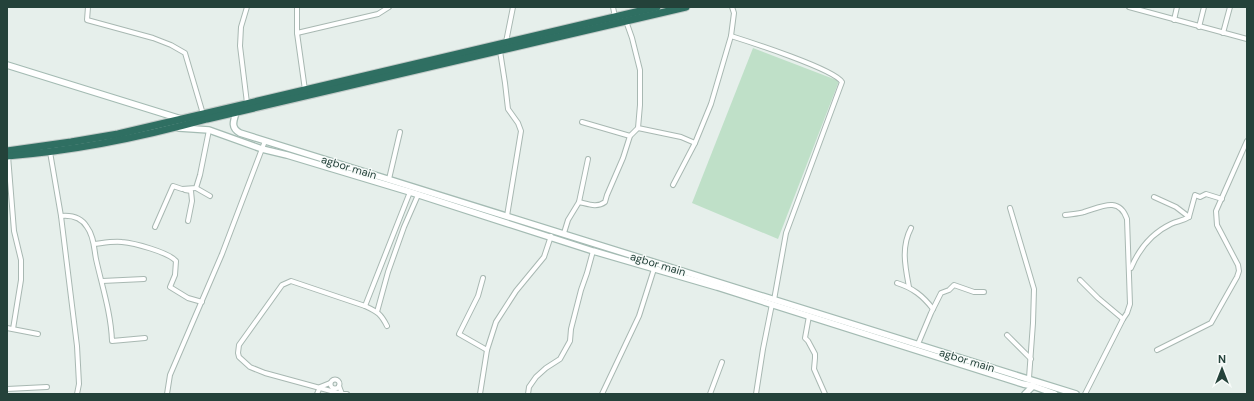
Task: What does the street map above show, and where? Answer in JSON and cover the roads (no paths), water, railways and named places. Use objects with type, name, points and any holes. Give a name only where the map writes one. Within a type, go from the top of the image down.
[{"type":"highway","points":[[7,154],[50,152],[121,140],[175,128],[207,119],[500,51],[625,18],[657,7]]},
{"type":"highway","points":[[7,154],[118,134],[615,17],[625,18],[686,7]]},
{"type":"main road","points":[[7,65],[183,119]]},
{"type":"main road","name":"agbor main","points":[[236,113],[233,125],[234,129],[240,133],[564,233],[773,302],[809,316],[972,364],[1028,378],[1076,394]]},
{"type":"main road","name":"agbor main","points":[[175,128],[209,130],[262,149],[287,155],[410,192],[654,269],[918,344],[1023,384],[1055,394]]},
{"type":"main road","points":[[1025,394],[1033,386]]},
{"type":"street","points":[[88,7],[87,20],[153,38],[186,53],[203,114]]},
{"type":"street","points":[[247,7],[241,28],[240,46],[247,103]]},
{"type":"street","points":[[297,7],[296,33],[305,90]]},
{"type":"street","points":[[296,33],[378,14],[389,7]]},
{"type":"street","points":[[506,42],[512,7]]},
{"type":"street","points":[[613,7],[615,17]]},
{"type":"street","points":[[673,185],[695,143],[711,104],[731,36],[734,13],[732,7]]},
{"type":"street","points":[[1129,7],[1247,39]]},
{"type":"street","points":[[1174,20],[1177,7]]},
{"type":"street","points":[[1199,27],[1204,7]]},
{"type":"street","points":[[1223,33],[1230,7]]},
{"type":"street","points":[[579,202],[600,206],[605,202],[623,158],[630,136],[638,128],[640,105],[640,70],[625,18]]},
{"type":"street","points":[[731,36],[763,46],[800,61],[841,79],[842,82],[786,233],[763,349],[756,394]]},
{"type":"street","points":[[500,51],[506,83],[508,109],[518,123],[521,131],[507,216]]},
{"type":"street","points":[[582,122],[630,136]]},
{"type":"street","points":[[638,128],[682,137],[695,143]]},
{"type":"street","points":[[196,188],[209,130]]},
{"type":"street","points":[[389,180],[400,132]]},
{"type":"street","points":[[167,394],[170,376],[240,209],[265,141]]},
{"type":"street","points":[[1157,350],[1210,323],[1237,277],[1239,271],[1238,265],[1217,225],[1216,211],[1247,141]]},
{"type":"street","points":[[50,152],[61,216],[77,346],[79,384],[77,394]]},
{"type":"street","points":[[7,154],[14,230],[21,260],[21,280],[13,329]]},
{"type":"street","points":[[564,233],[568,220],[579,202],[588,159]]},
{"type":"street","points":[[155,228],[173,186],[191,191],[192,202],[188,221]]},
{"type":"street","points":[[182,189],[196,188],[210,196]]},
{"type":"street","points":[[366,306],[410,192]]},
{"type":"street","points":[[1189,218],[1195,195],[1200,197],[1206,194],[1222,199]]},
{"type":"street","points":[[377,312],[388,272],[418,195]]},
{"type":"street","points":[[1154,197],[1176,207],[1189,218]]},
{"type":"street","points":[[1065,215],[1083,213],[1102,205],[1116,205],[1125,211],[1128,219],[1130,304],[1127,313],[1086,394]]},
{"type":"street","points":[[1010,208],[1034,290],[1031,359],[1028,378]]},
{"type":"street","points":[[61,216],[72,216],[78,218],[88,227],[94,244],[102,281],[112,341],[145,338]]},
{"type":"street","points":[[1130,270],[1140,250],[1155,233],[1172,223],[1189,218]]},
{"type":"street","points":[[909,286],[904,262],[904,251],[911,228]]},
{"type":"street","points":[[480,394],[486,350],[496,322],[516,291],[544,257],[551,236]]},
{"type":"street","points":[[94,244],[123,242],[144,246],[172,257],[176,261],[176,275],[170,287],[188,298],[202,302]]},
{"type":"street","points":[[528,394],[536,377],[560,359],[570,340],[580,290],[587,273],[593,250]]},
{"type":"street","points":[[602,394],[639,316],[654,269]]},
{"type":"street","points":[[483,278],[478,296],[459,334],[486,350]]},
{"type":"street","points":[[102,281],[144,279]]},
{"type":"street","points":[[1080,280],[1098,298],[1123,319]]},
{"type":"street","points":[[347,394],[342,394],[265,373],[250,367],[239,357],[239,345],[282,285],[294,281],[366,306],[382,316],[387,326]]},
{"type":"street","points":[[897,283],[909,286],[926,300],[933,309]]},
{"type":"street","points":[[918,344],[941,293],[954,286],[974,292],[984,292]]},
{"type":"street","points":[[809,316],[805,338],[814,354],[814,369],[825,394]]},
{"type":"street","points":[[7,328],[38,334]]},
{"type":"street","points":[[1007,335],[1031,359]]},
{"type":"street","points":[[710,394],[722,362]]},
{"type":"street","points":[[317,394],[320,387],[330,383],[333,380],[336,380],[340,383],[339,386],[342,394]]},
{"type":"street","points":[[330,383],[331,387],[334,389],[337,389],[339,386]]},
{"type":"street","points":[[7,390],[47,387]]}]
